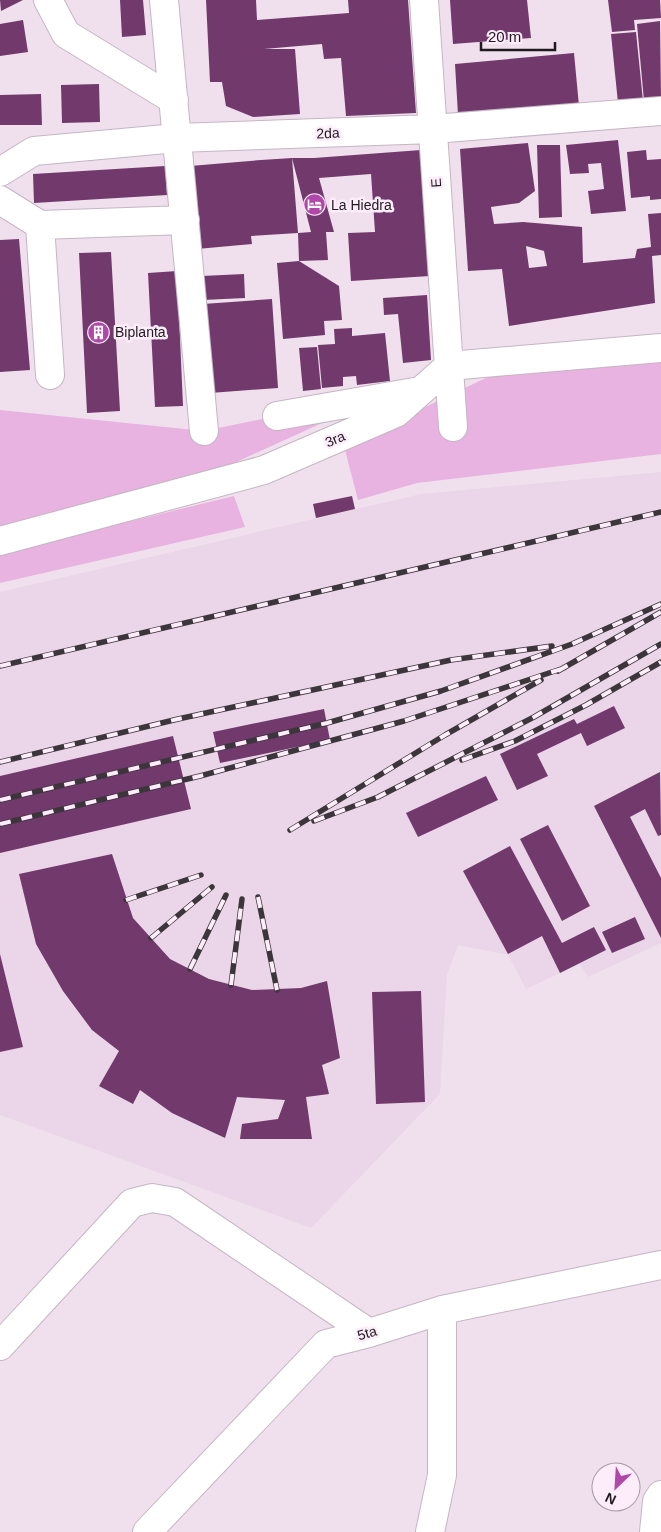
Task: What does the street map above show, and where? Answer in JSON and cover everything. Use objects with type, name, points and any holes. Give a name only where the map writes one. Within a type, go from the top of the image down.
[{"type":"street","points":[[48,0],[66,34],[174,100]]},
{"type":"street","points":[[164,0],[204,431]]},
{"type":"street","name":"E","points":[[424,0],[453,427]]},
{"type":"street","name":"2da","points":[[0,172],[34,151],[177,138],[432,129],[661,111]]},
{"type":"street","points":[[0,200],[40,225],[185,220]]},
{"type":"street","points":[[40,225],[50,375]]},
{"type":"street","points":[[449,366],[661,348]]},
{"type":"street","name":"3ra","points":[[0,541],[264,470],[396,413],[449,366]]},
{"type":"street","points":[[276,416],[422,390]]},
{"type":"street","points":[[0,1346],[132,1203],[152,1198],[175,1202],[369,1333]]},
{"type":"street","name":"5ta","points":[[147,1532],[326,1344],[369,1333],[442,1310],[661,1265]]},
{"type":"street","points":[[430,1532],[442,1475],[442,1310]]},
{"type":"street","points":[[654,1532],[657,1501],[661,1495]]},
{"type":"shaded area","points":[[661,358],[661,454],[417,483],[358,500],[344,446],[492,375]]},
{"type":"shaded area","points":[[377,398],[232,464],[0,528],[0,410],[204,431]]},
{"type":"shaded area","points":[[661,472],[661,943],[588,977],[580,964],[526,989],[508,955],[458,945],[447,975],[440,1094],[311,1228],[0,1115],[0,592],[421,494]]},
{"type":"shaded area","points":[[234,496],[245,527],[0,583],[0,553]]},
{"type":"building","points":[[0,0],[23,0],[1,11]]},
{"type":"building","points":[[120,0],[143,0],[146,35],[122,37]]},
{"type":"building","points":[[206,0],[256,0],[257,20],[349,13],[348,0],[408,0],[416,113],[346,116],[341,58],[324,59],[322,44],[264,49],[295,49],[300,114],[253,117],[226,106],[222,82],[210,82]]},
{"type":"building","points":[[450,0],[527,0],[531,38],[453,44]]},
{"type":"building","points":[[608,0],[660,0],[661,18],[634,20],[635,30],[612,32]]},
{"type":"building","points":[[23,20],[28,52],[0,56],[0,24]]},
{"type":"building","points":[[660,21],[661,99],[644,101],[637,24]]},
{"type":"building","points":[[636,32],[643,101],[618,103],[611,34]]},
{"type":"building","points":[[574,53],[579,106],[458,115],[455,64]]},
{"type":"building","points":[[99,84],[100,122],[62,123],[61,85]]},
{"type":"building","points":[[41,94],[42,125],[0,125],[0,95]]},
{"type":"building","points":[[618,140],[626,211],[591,214],[588,191],[604,189],[601,163],[588,164],[589,173],[570,174],[566,145]]},
{"type":"building","points":[[528,143],[535,191],[519,203],[491,207],[494,224],[523,222],[582,227],[583,263],[635,258],[637,249],[651,247],[648,214],[661,213],[661,255],[652,256],[655,303],[509,326],[502,269],[468,271],[460,149]],"holes":[[[526,246],[544,251],[547,266],[529,268]]]},
{"type":"building","points":[[537,145],[560,145],[562,217],[539,218]]},
{"type":"building","points":[[421,150],[430,276],[351,281],[348,233],[375,232],[371,174],[319,178],[334,232],[326,232],[328,260],[299,261],[298,233],[311,232],[292,158]]},
{"type":"building","points":[[646,150],[647,160],[661,159],[661,199],[650,200],[650,196],[631,198],[627,152]]},
{"type":"building","points":[[292,158],[298,233],[251,236],[252,244],[197,249],[190,166]]},
{"type":"building","points":[[165,166],[167,195],[34,203],[33,174]]},
{"type":"building","points":[[19,239],[30,370],[0,372],[0,240]]},
{"type":"building","name":"Biplanta","points":[[111,252],[120,411],[87,413],[79,253]]},
{"type":"building","points":[[299,261],[339,286],[342,320],[324,321],[325,335],[283,339],[277,263]]},
{"type":"building","points":[[177,271],[183,406],[155,407],[148,273]]},
{"type":"building","points":[[244,274],[245,298],[203,300],[202,276]]},
{"type":"building","points":[[427,295],[431,360],[403,363],[398,314],[384,315],[383,298]]},
{"type":"building","points":[[272,299],[278,388],[210,393],[203,304]]},
{"type":"building","points":[[352,328],[352,336],[385,333],[390,381],[357,385],[356,376],[343,377],[343,386],[322,388],[318,345],[335,344],[334,329]]},
{"type":"building","points":[[317,347],[321,389],[303,391],[299,348]]},
{"type":"building","points":[[352,496],[355,509],[316,518],[313,504]]},
{"type":"building","points":[[614,706],[625,728],[587,746],[581,733],[537,754],[548,776],[517,790],[500,754],[574,719],[577,724]]},
{"type":"building","points":[[324,709],[330,740],[220,763],[213,732]]},
{"type":"building","points":[[173,736],[191,809],[0,853],[0,776]]},
{"type":"building","points":[[660,772],[661,835],[658,836],[645,809],[630,817],[661,878],[661,938],[594,806]]},
{"type":"building","points":[[486,776],[498,800],[418,837],[406,813]]},
{"type":"building","points":[[548,825],[590,906],[562,921],[520,839]]},
{"type":"building","points":[[510,846],[562,943],[594,927],[606,950],[560,973],[542,936],[508,954],[463,871]]},
{"type":"building","points":[[112,854],[133,918],[170,959],[209,979],[252,990],[301,988],[327,981],[340,1058],[322,1065],[329,1094],[306,1097],[312,1139],[240,1139],[242,1124],[278,1119],[285,1100],[237,1097],[225,1138],[172,1113],[140,1090],[133,1104],[99,1086],[119,1051],[92,1030],[63,991],[36,944],[19,874]]},
{"type":"building","points":[[635,917],[645,939],[612,953],[602,932]]},
{"type":"building","points":[[0,954],[23,1047],[0,1052]]},
{"type":"building","points":[[421,991],[425,1102],[376,1104],[372,992]]},
{"type":"railway","points":[[0,666],[661,512]]},
{"type":"railway","points":[[0,800],[327,723],[441,691],[572,644],[661,604]]},
{"type":"railway","points":[[558,671],[661,612]]},
{"type":"railway","points":[[314,821],[378,797],[534,717],[661,644]]},
{"type":"railway","points":[[0,762],[178,719],[451,660],[552,646]]},
{"type":"railway","points":[[462,760],[515,741],[586,705],[661,662]]},
{"type":"railway","points":[[0,824],[200,776],[404,721],[564,668]]},
{"type":"railway","points":[[290,830],[445,735],[541,680]]},
{"type":"railway","points":[[126,900],[201,875]]},
{"type":"railway","points":[[151,938],[212,887]]},
{"type":"railway","points":[[190,969],[226,895]]},
{"type":"railway","points":[[258,897],[277,990]]},
{"type":"railway","points":[[231,985],[242,899]]},
{"type":"place","name":"La Hiedra","points":[[315,205]]},
{"type":"place","name":"Biplanta","points":[[99,332]]}]
